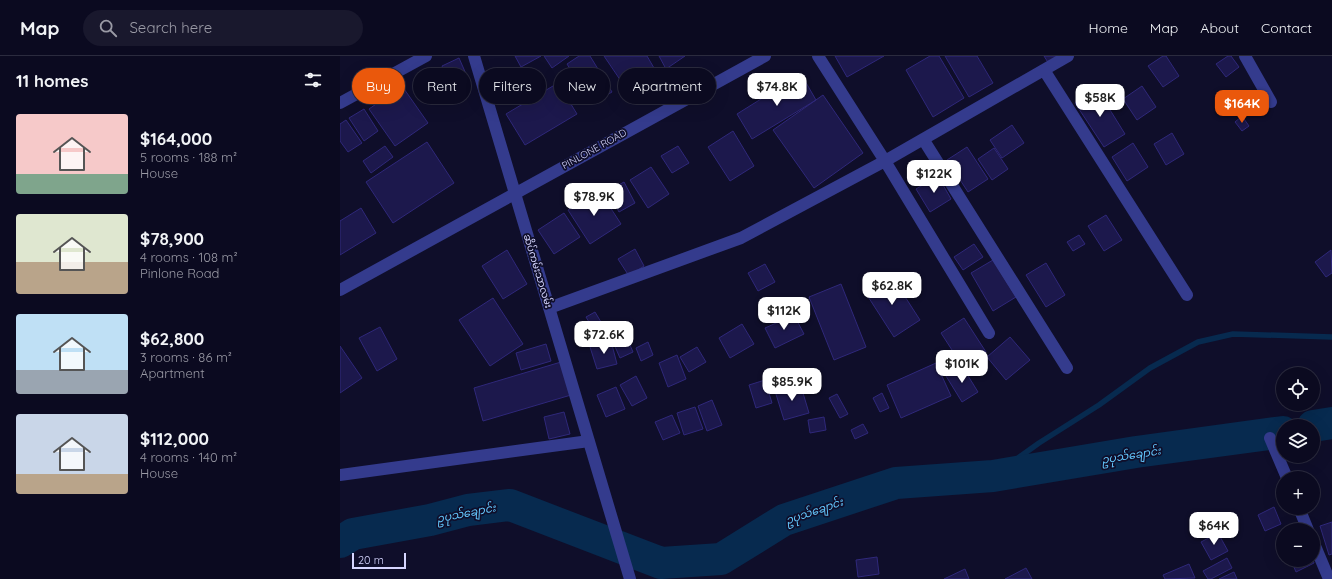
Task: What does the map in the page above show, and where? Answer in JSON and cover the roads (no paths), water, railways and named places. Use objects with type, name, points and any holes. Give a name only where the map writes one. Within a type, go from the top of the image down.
[{"type":"street","points":[[340,103],[426,56]]},
{"type":"street","name":"ဆိပ်ကမ်းသာလမ်း","points":[[474,56],[630,579]]},
{"type":"street","name":"PINLONE ROAD","points":[[340,290],[765,56]]},
{"type":"street","points":[[818,56],[885,161],[989,333]]},
{"type":"street","points":[[549,308],[741,238],[885,161],[1068,56]]},
{"type":"street","points":[[1245,56],[1271,102]]},
{"type":"street","points":[[1044,70],[1187,295]]},
{"type":"street","points":[[923,139],[1067,368]]},
{"type":"street","points":[[1270,438],[1284,471]]},
{"type":"street","points":[[340,474],[589,441]]},
{"type":"street","points":[[1320,558],[1329,579]]},
{"type":"waterway","points":[[993,476],[1039,443],[1099,405],[1150,368],[1198,342],[1233,334],[1332,337]]},
{"type":"waterway","name":"ဥပုသ်ချောင်း","points":[[1320,425],[1332,423]]},
{"type":"waterway","name":"ဥပုသ်ချောင်း","points":[[340,542],[353,534],[430,520],[468,510],[510,505],[661,563],[721,559],[784,520],[896,483],[993,476],[1136,452],[1276,433]]}]
